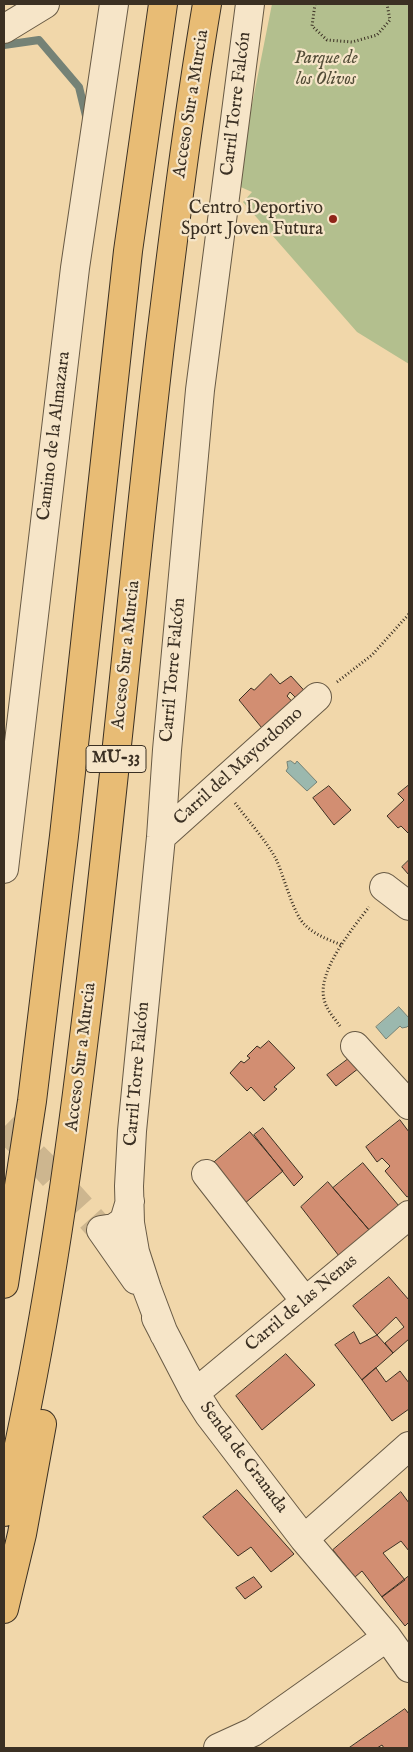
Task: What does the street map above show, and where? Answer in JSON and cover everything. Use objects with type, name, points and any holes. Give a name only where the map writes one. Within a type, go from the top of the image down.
[{"type":"highway","name":"MU-33","points":[[4,1284],[33,1091],[64,836],[102,471],[128,251],[163,4]]},
{"type":"highway","name":"Acceso Sur a Murcia","points":[[4,1512],[31,1390],[62,1202],[75,1109],[93,966],[171,252],[184,151],[207,4]]},
{"type":"highway","points":[[4,1609],[22,1534],[60,1321],[75,1109]]},
{"type":"street","points":[[4,29],[46,4]]},
{"type":"street","name":"Camino de la Almazara","points":[[4,869],[74,268],[114,4]]},
{"type":"street","name":"Carril Torre Falcón","points":[[164,1334],[135,1252],[130,1223],[132,1131],[161,837],[166,750],[200,390],[250,4]]},
{"type":"street","name":"Carril del Mayordomo","points":[[161,837],[317,697]]},
{"type":"street","points":[[384,886],[409,906]]},
{"type":"street","points":[[355,1046],[409,1105]]},
{"type":"street","points":[[206,1174],[305,1301]]},
{"type":"street","name":"Senda de Granada","points":[[130,1201],[124,1221],[114,1228],[101,1230],[134,1278],[195,1393],[209,1416],[304,1540],[387,1637],[409,1668]]},
{"type":"street","name":"Carril de las Nenas","points":[[195,1393],[409,1215]]},
{"type":"street","points":[[304,1540],[409,1446]]},
{"type":"street","points":[[218,1748],[253,1732],[387,1637]]},
{"type":"path","points":[[315,4],[312,26],[327,40],[352,42],[377,35],[390,20],[387,4]]},
{"type":"path","points":[[317,697],[372,655],[409,614]]},
{"type":"path","points":[[220,784],[275,857],[294,907],[303,924],[316,934],[342,945]]},
{"type":"path","points":[[355,1046],[330,1012],[324,999],[323,987],[328,972],[342,945],[384,886]]},
{"type":"green space","name":"Parque de los Olivos","points":[[272,4],[409,4],[409,364],[357,332],[243,202],[252,192],[236,185]]},
{"type":"water","points":[[291,761],[295,764],[297,761],[317,782],[307,791],[286,771],[288,768],[287,762]]},
{"type":"water","points":[[399,1007],[409,1018],[409,1025],[402,1028],[400,1026],[386,1039],[376,1027]]},
{"type":"building","points":[[271,674],[280,684],[291,676],[311,698],[303,705],[290,692],[287,696],[298,708],[266,733],[239,700],[251,688],[254,690]]},
{"type":"building","points":[[409,785],[409,834],[401,826],[398,828],[387,816],[404,800],[398,794]]},
{"type":"building","points":[[329,786],[351,810],[334,825],[313,798]]},
{"type":"building","points":[[409,860],[409,875],[402,867]]},
{"type":"building","points":[[269,1041],[295,1068],[274,1087],[277,1089],[264,1101],[251,1087],[247,1091],[230,1073],[241,1061],[244,1063],[250,1058],[247,1056],[257,1046],[260,1048]]},
{"type":"building","points":[[351,1057],[359,1068],[336,1086],[327,1075]]},
{"type":"building","points":[[400,1120],[409,1132],[409,1196],[407,1197],[385,1171],[390,1166],[382,1158],[377,1162],[366,1147]]},
{"type":"building","points":[[263,1128],[303,1177],[294,1186],[254,1135]]},
{"type":"building","points":[[250,1132],[283,1171],[244,1204],[211,1165]]},
{"type":"building","points":[[363,1163],[399,1206],[370,1231],[333,1188]]},
{"type":"building","points":[[328,1182],[370,1231],[339,1256],[301,1207]]},
{"type":"building","points":[[389,1277],[409,1300],[409,1339],[393,1353],[385,1343],[404,1327],[396,1317],[377,1335],[353,1306]]},
{"type":"building","points":[[354,1332],[360,1344],[377,1335],[393,1353],[362,1380],[335,1345]]},
{"type":"building","points":[[286,1354],[315,1385],[262,1430],[236,1396]]},
{"type":"building","points":[[376,1368],[386,1382],[400,1371],[409,1383],[409,1409],[392,1421],[362,1380]]},
{"type":"building","points":[[237,1490],[294,1554],[271,1572],[251,1547],[238,1556],[203,1517]]},
{"type":"building","points":[[401,1492],[409,1503],[409,1551],[401,1541],[383,1553],[405,1580],[382,1597],[362,1571],[355,1577],[333,1550]]},
{"type":"building","points":[[409,1576],[409,1622],[405,1626],[382,1597]]},
{"type":"building","points":[[254,1577],[262,1587],[245,1599],[236,1588]]},
{"type":"building","points":[[405,1709],[409,1714],[409,1748],[384,1748],[382,1745],[377,1748],[349,1748]]},
{"type":"waterway","points":[[4,45],[39,40],[79,87],[87,120]]},
{"type":"tunnel","points":[[4,1127],[43,1165],[101,1230]]},
{"type":"place","name":"Centro Deportivo Sport Joven Futura","points":[[333,219]]}]
